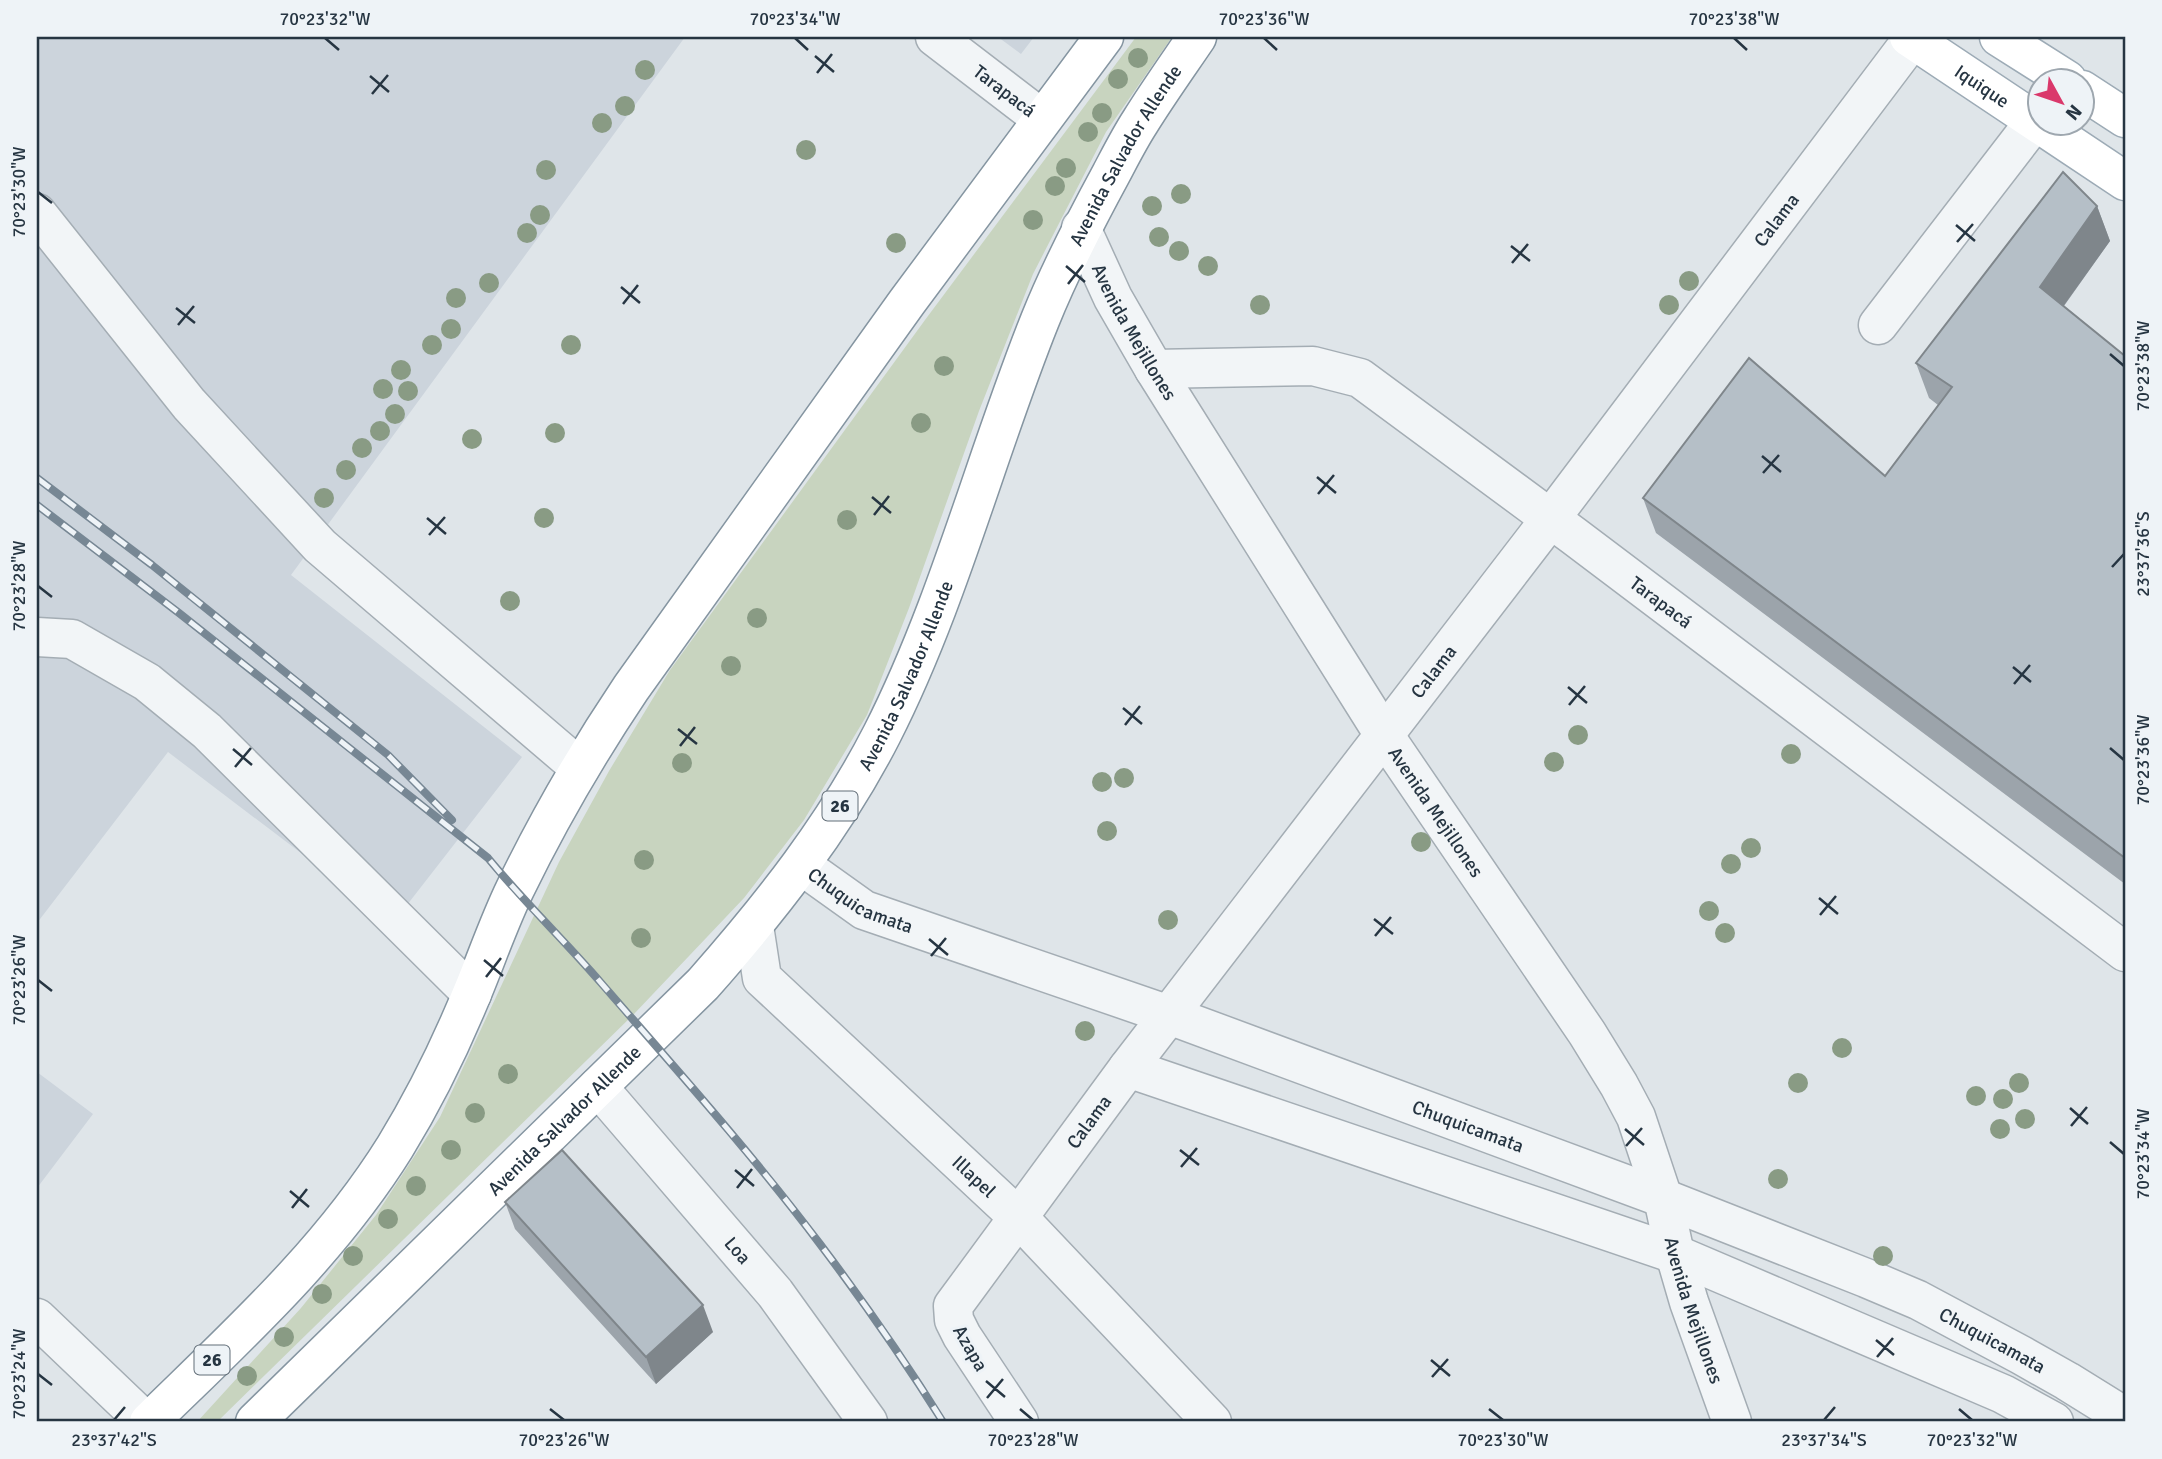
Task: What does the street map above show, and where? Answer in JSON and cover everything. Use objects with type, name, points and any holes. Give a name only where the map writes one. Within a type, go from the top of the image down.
[{"type":"main road","name":"26","points":[[147,1422],[275,1299],[339,1225],[394,1148],[439,1066],[515,890],[580,768],[647,665],[907,302],[1104,37]]},
{"type":"main road","name":"Avenida Salvador Allende","points":[[255,1422],[703,984],[754,926],[802,865],[844,801],[881,736],[914,669],[941,600],[1011,396],[1041,318],[1081,228],[1139,124],[1197,37]]},
{"type":"main road","points":[[1999,37],[2045,66]]},
{"type":"main road","name":"Iquique","points":[[1912,38],[2025,114]]},
{"type":"main road","points":[[2096,100],[2125,118]]},
{"type":"main road","name":"Iquique","points":[[2058,136],[2125,181]]},
{"type":"street","name":"Tarapacá","points":[[935,37],[1042,119]]},
{"type":"street","name":"Calama","points":[[953,1306],[1128,1068],[1551,519],[1912,38]]},
{"type":"street","points":[[1878,325],[2025,134]]},
{"type":"street","points":[[37,213],[189,404],[320,546],[580,768]]},
{"type":"street","name":"Avenida Mejillones","points":[[1081,228],[1113,299],[1154,369],[1384,735],[1600,1054],[1636,1117],[1663,1198],[1689,1302],[1732,1422]]},
{"type":"street","name":"Tarapacá","points":[[1154,369],[1314,366],[1360,378],[2125,952]]},
{"type":"street","points":[[37,636],[72,639],[147,682],[207,731],[472,994]]},
{"type":"street","name":"Chuquicamata","points":[[802,865],[864,910],[1169,1015],[1663,1198],[1918,1300],[2056,1374],[2125,1418]]},
{"type":"street","name":"Illapel","points":[[754,926],[762,978],[1018,1217],[1212,1422]]},
{"type":"street","points":[[1128,1068],[1675,1254],[2003,1394],[2054,1422]]},
{"type":"street","name":"Loa","points":[[598,1087],[775,1293],[868,1422]]},
{"type":"street","name":"Azapa","points":[[953,1306],[954,1320],[962,1336],[1018,1422]]},
{"type":"street","points":[[37,1318],[147,1422]]},
{"type":"shaded area","points":[[37,37],[685,37],[291,575],[522,757],[393,923],[168,752],[37,923]]},
{"type":"shaded area","points":[[998,37],[1034,37],[1021,54]]},
{"type":"shaded area","points":[[37,1072],[93,1114],[37,1188]]},
{"type":"green space","points":[[1136,37],[1172,37],[1106,132],[1033,274],[979,411],[909,608],[867,715],[804,820],[744,898],[634,1014],[217,1422],[197,1422],[301,1308],[376,1215],[440,1117],[559,862],[609,771],[670,670],[925,320]]},
{"type":"building","points":[[2063,172],[2097,206],[2040,287],[2125,356],[2125,858],[1643,498],[1749,358],[1885,476],[1952,387],[1916,363]]},
{"type":"building","points":[[562,1150],[703,1305],[646,1357],[505,1202]]},
{"type":"railway","points":[[37,478],[152,565],[388,755],[452,820]]},
{"type":"railway","points":[[37,505],[179,613],[488,858],[574,952],[768,1177],[868,1309],[943,1422]]}]
